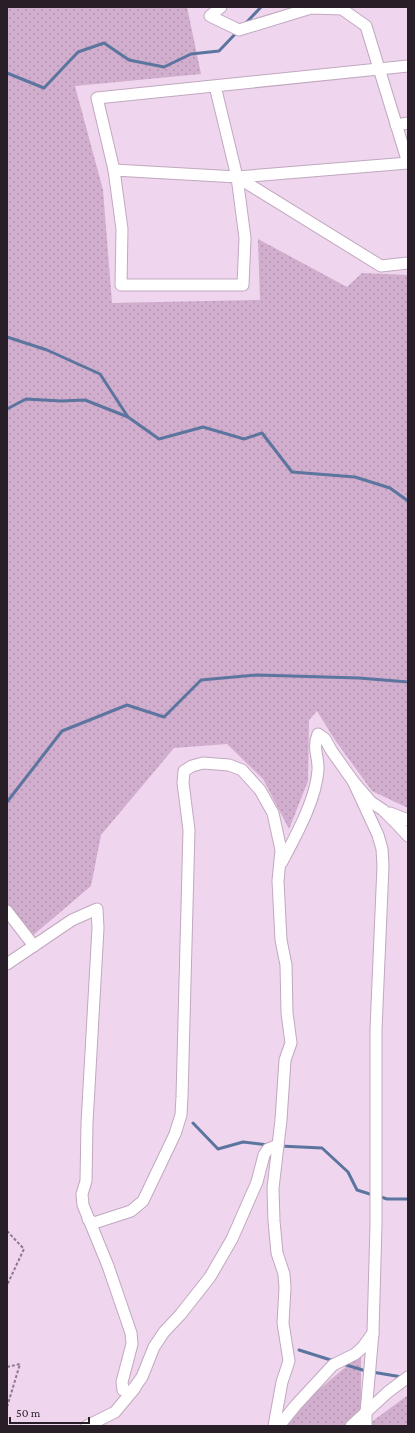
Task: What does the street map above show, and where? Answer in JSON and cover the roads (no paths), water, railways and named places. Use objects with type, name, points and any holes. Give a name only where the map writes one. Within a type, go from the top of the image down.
[{"type":"street","points":[[114,170],[237,177],[408,163],[366,26],[342,9],[311,8],[239,30],[210,16],[221,7]]},
{"type":"street","points":[[215,86],[237,177],[244,238],[243,285],[121,285],[122,229],[114,170],[97,98],[408,66]]},
{"type":"street","points":[[396,124],[408,123]]},
{"type":"street","points":[[237,177],[381,266],[408,263]]},
{"type":"street","points":[[280,868],[312,798],[318,769],[315,748],[315,740],[318,734],[325,739],[353,781],[370,802],[383,810],[408,820]]},
{"type":"street","points":[[88,1219],[94,1223],[105,1220],[131,1211],[143,1201],[154,1181],[175,1134],[181,1115],[190,830],[183,783],[184,771],[192,766],[203,763],[229,765],[242,770],[252,779],[266,799],[273,813],[281,850],[278,881],[281,940],[286,965],[287,1013],[291,1043],[285,1060],[273,1188],[277,1253],[284,1274],[284,1324],[289,1361],[282,1382],[274,1426]]},
{"type":"street","points":[[353,781],[378,835],[382,849],[383,866],[376,1029],[376,1209],[373,1332],[366,1426]]},
{"type":"street","points":[[383,810],[408,836]]},
{"type":"street","points":[[7,964],[72,920],[97,909],[98,928],[87,1123],[86,1181],[82,1194],[83,1205],[108,1266],[131,1333],[132,1344],[122,1382],[124,1390],[130,1392],[135,1387]]},
{"type":"street","points":[[7,911],[34,946]]},
{"type":"street","points":[[87,1426],[115,1412],[142,1377],[154,1346],[210,1276],[232,1239],[257,1182],[264,1155],[268,1149],[278,1145]]},
{"type":"street","points":[[279,1426],[332,1365],[355,1354],[362,1348],[373,1332]]},
{"type":"street","points":[[351,1426],[388,1392],[408,1377]]},
{"type":"waterway","points":[[245,24],[261,7]]},
{"type":"waterway","points":[[7,73],[44,88],[78,52],[104,43],[129,60],[164,67],[191,54],[219,51],[238,31]]},
{"type":"waterway","points":[[7,337],[47,350],[100,374],[128,417]]},
{"type":"waterway","points":[[7,409],[26,399],[61,401],[85,400],[128,417],[159,439],[203,427],[244,439],[262,433],[292,472],[355,477],[390,488],[408,501]]},
{"type":"waterway","points":[[7,802],[62,731],[127,705],[164,717],[201,680],[257,675],[359,678],[408,682]]},
{"type":"waterway","points":[[193,1123],[218,1149],[243,1142],[268,1145]]},
{"type":"waterway","points":[[280,1146],[322,1148],[348,1172],[357,1190],[373,1195]]},
{"type":"waterway","points":[[378,1196],[387,1199],[408,1199]]},
{"type":"waterway","points":[[299,1350],[334,1361]]},
{"type":"waterway","points":[[343,1364],[366,1371]]},
{"type":"waterway","points":[[372,1372],[402,1377]]}]
